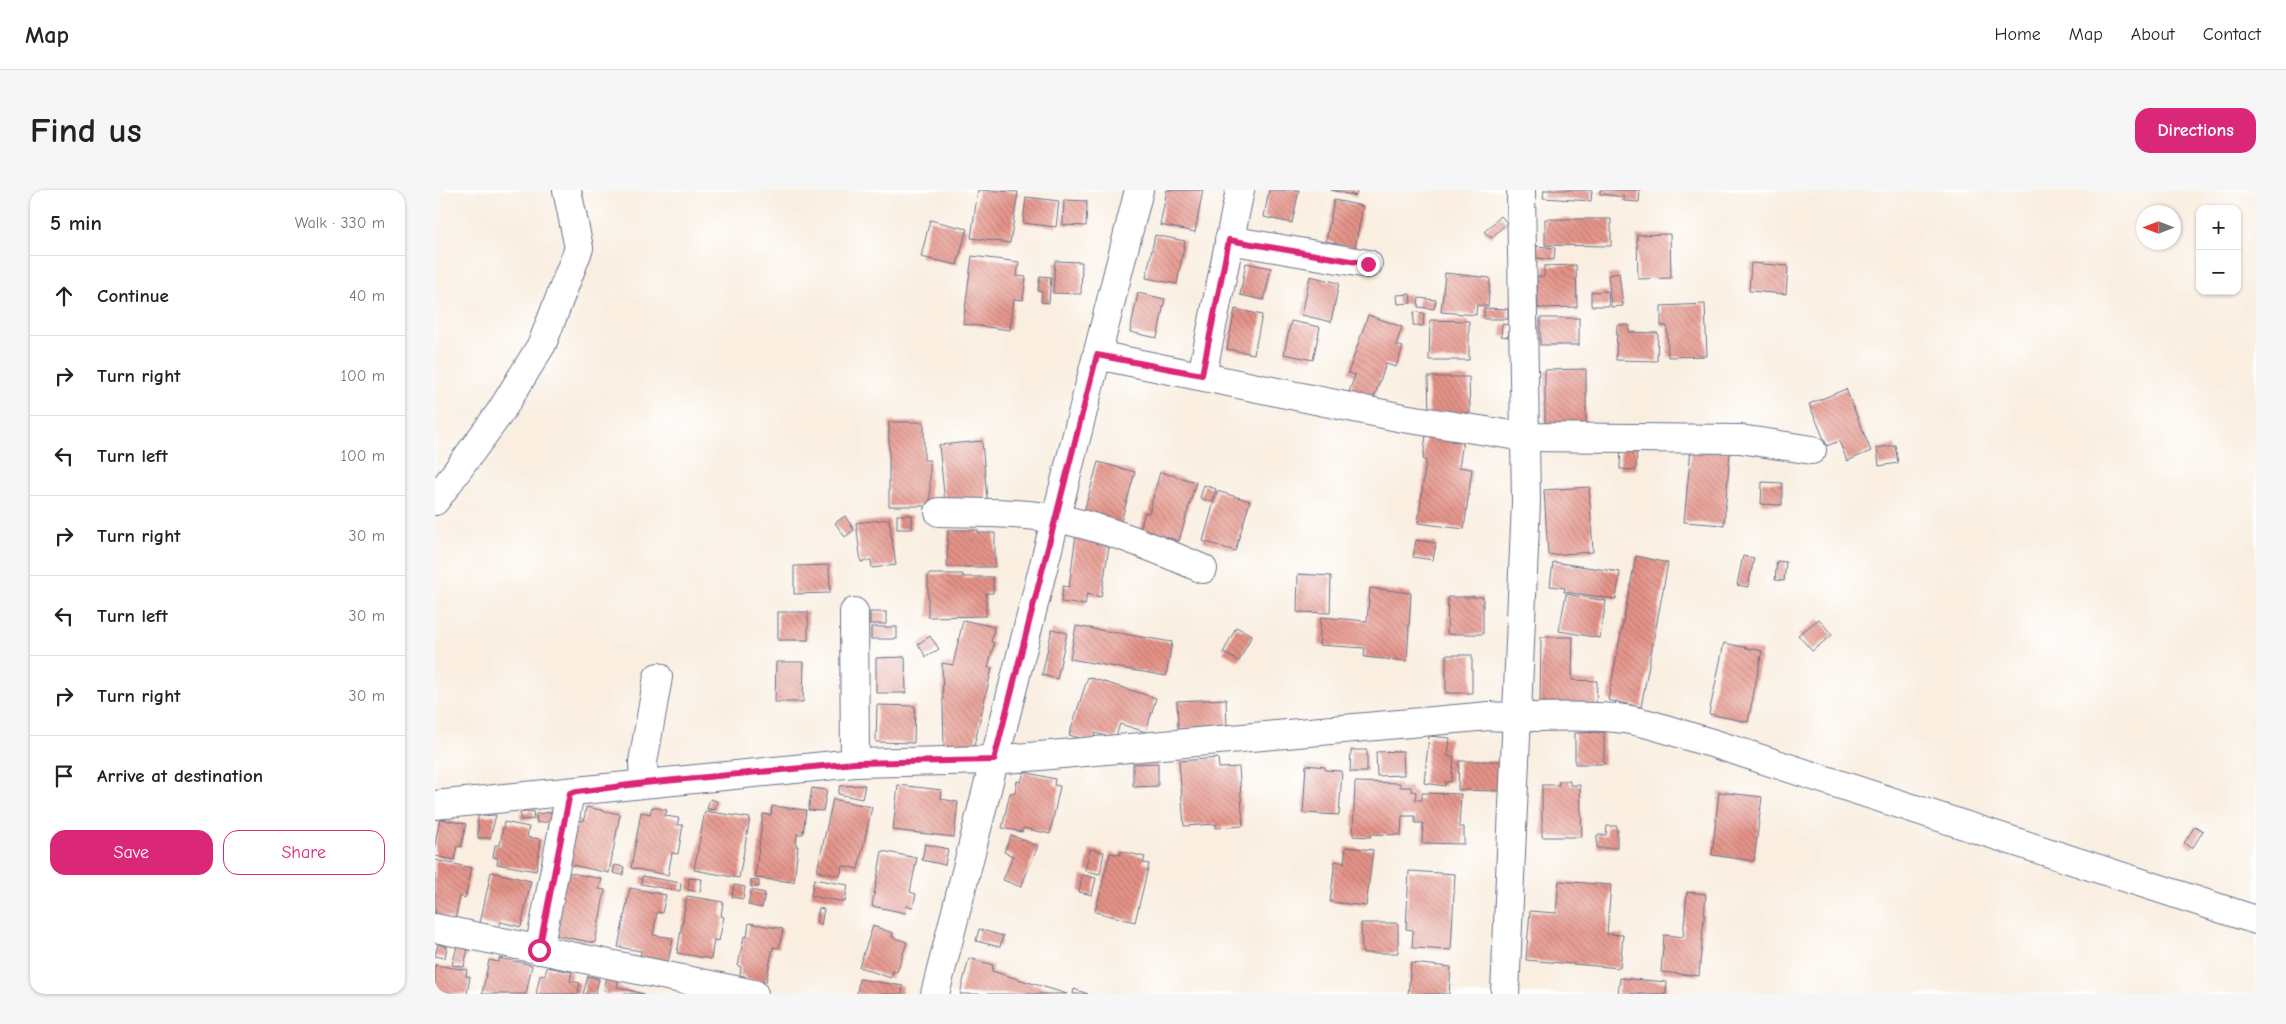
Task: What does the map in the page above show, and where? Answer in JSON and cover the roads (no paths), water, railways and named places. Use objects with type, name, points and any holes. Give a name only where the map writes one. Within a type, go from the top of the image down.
[{"type":"street","points":[[435,501],[501,412],[542,344],[579,248],[567,190]]},
{"type":"street","points":[[935,994],[1139,190]]},
{"type":"street","points":[[1202,375],[1240,190]]},
{"type":"street","points":[[1505,994],[1526,502],[1521,190]]},
{"type":"street","points":[[1229,240],[1368,264]]},
{"type":"street","points":[[1097,355],[1202,375],[1403,418],[1525,437],[1740,440],[1812,450]]},
{"type":"street","points":[[939,512],[1025,514],[1055,518],[1126,536],[1203,569]]},
{"type":"street","points":[[854,612],[855,763]]},
{"type":"street","points":[[644,783],[643,762],[658,677]]},
{"type":"street","points":[[435,805],[855,763],[994,760],[1489,716],[1518,718],[1615,718],[1642,723],[1712,743],[2256,920]]},
{"type":"street","points":[[539,950],[570,793]]},
{"type":"street","points":[[435,928],[754,994]]}]
